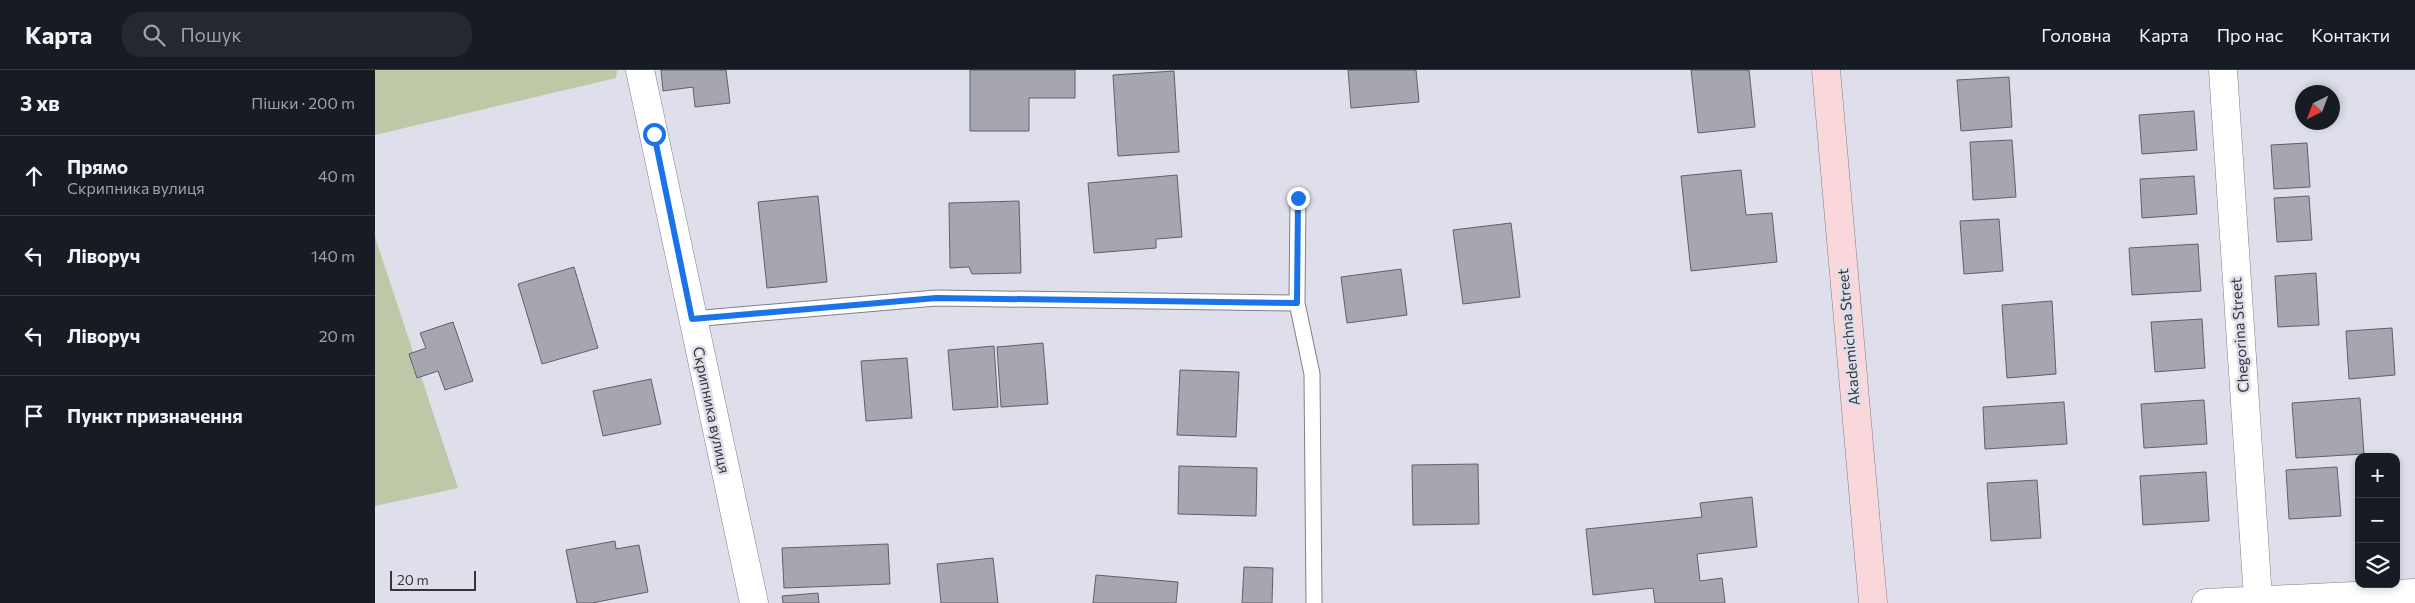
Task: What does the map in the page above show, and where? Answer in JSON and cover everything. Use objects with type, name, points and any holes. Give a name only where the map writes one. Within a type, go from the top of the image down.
[{"type":"main road","name":"Akademichna Street","points":[[1826,70],[1873,603]]},
{"type":"street","name":"Скрипника вулиця","points":[[640,70],[754,603]]},
{"type":"street","name":"Chegorina Street","points":[[2223,70],[2258,600]]},
{"type":"street","points":[[2206,603],[2415,593]]},
{"type":"lane","points":[[1298,198],[1297,303],[1312,374],[1314,603]]},
{"type":"lane","points":[[692,319],[936,298],[1297,303]]},
{"type":"green space","points":[[375,70],[617,70],[616,78],[375,135]]},
{"type":"green space","points":[[375,237],[458,488],[375,506]]},
{"type":"building","points":[[661,70],[726,70],[730,103],[695,107],[693,87],[663,91]]},
{"type":"building","points":[[970,70],[1075,70],[1075,98],[1029,98],[1029,131],[970,131]]},
{"type":"building","points":[[1348,70],[1416,70],[1419,102],[1351,108]]},
{"type":"building","points":[[1691,70],[1749,70],[1755,127],[1698,133]]},
{"type":"building","points":[[1174,71],[1179,152],[1118,156],[1113,75]]},
{"type":"building","points":[[2009,77],[2012,127],[1961,131],[1957,80]]},
{"type":"building","points":[[2194,111],[2197,150],[2142,154],[2139,115]]},
{"type":"building","points":[[2012,140],[2016,197],[1973,200],[1970,142]]},
{"type":"building","points":[[2307,143],[2310,187],[2274,189],[2271,145]]},
{"type":"building","points":[[1741,170],[1746,215],[1772,213],[1777,262],[1691,271],[1681,176]]},
{"type":"building","points":[[1177,175],[1182,237],[1156,239],[1156,248],[1094,253],[1088,183]]},
{"type":"building","points":[[2194,176],[2197,214],[2142,218],[2140,179]]},
{"type":"building","points":[[818,196],[827,282],[767,288],[758,202]]},
{"type":"building","points":[[2309,196],[2312,240],[2277,242],[2274,198]]},
{"type":"building","points":[[1019,201],[1021,273],[972,274],[969,267],[950,268],[949,203]]},
{"type":"building","points":[[1999,219],[2003,271],[1964,274],[1960,221]]},
{"type":"building","points":[[1511,223],[1520,297],[1463,304],[1453,230]]},
{"type":"building","points":[[2198,244],[2201,291],[2132,295],[2129,248]]},
{"type":"building","points":[[574,267],[598,348],[542,364],[518,284]]},
{"type":"building","points":[[1401,269],[1407,315],[1347,323],[1341,277]]},
{"type":"building","points":[[2316,273],[2319,325],[2278,327],[2275,276]]},
{"type":"building","points":[[2052,301],[2056,374],[2007,378],[2002,305]]},
{"type":"building","points":[[2202,319],[2205,368],[2155,372],[2151,322]]},
{"type":"building","points":[[453,322],[473,381],[445,390],[438,371],[417,378],[409,354],[426,348],[420,333]]},
{"type":"building","points":[[2392,328],[2395,375],[2349,379],[2346,331]]},
{"type":"building","points":[[1043,343],[1048,404],[1001,407],[997,347]]},
{"type":"building","points":[[994,346],[998,407],[953,410],[948,350]]},
{"type":"building","points":[[907,358],[912,418],[866,421],[861,361]]},
{"type":"building","points":[[1180,370],[1239,372],[1236,437],[1177,435]]},
{"type":"building","points":[[651,379],[661,424],[603,436],[593,391]]},
{"type":"building","points":[[2360,398],[2364,453],[2296,458],[2292,403]]},
{"type":"building","points":[[2204,400],[2207,444],[2144,448],[2141,404]]},
{"type":"building","points":[[2064,402],[2067,444],[1985,449],[1983,407]]},
{"type":"building","points":[[1478,464],[1479,524],[1413,525],[1412,465]]},
{"type":"building","points":[[1179,466],[1257,468],[1256,516],[1178,514]]},
{"type":"building","points":[[2337,467],[2341,516],[2289,519],[2286,470]]},
{"type":"building","points":[[2206,472],[2209,521],[2143,525],[2140,476]]},
{"type":"building","points":[[2037,480],[2041,538],[1991,541],[1987,483]]},
{"type":"building","points":[[1752,497],[1757,547],[1697,554],[1700,581],[1722,578],[1725,603],[1655,603],[1653,588],[1593,595],[1586,529],[1702,517],[1700,503]]},
{"type":"building","points":[[615,541],[616,549],[639,545],[648,592],[592,603],[577,603],[566,550]]},
{"type":"building","points":[[888,544],[890,584],[784,588],[782,548]]},
{"type":"building","points":[[993,558],[998,603],[941,603],[937,564]]},
{"type":"building","points":[[1244,567],[1273,568],[1272,603],[1242,603]]},
{"type":"building","points":[[1096,575],[1178,582],[1176,603],[1093,603]]},
{"type":"building","points":[[818,593],[819,603],[783,603],[782,596]]},
{"type":"route","points":[[654,134],[692,319],[936,298],[1297,303],[1298,198]]}]
